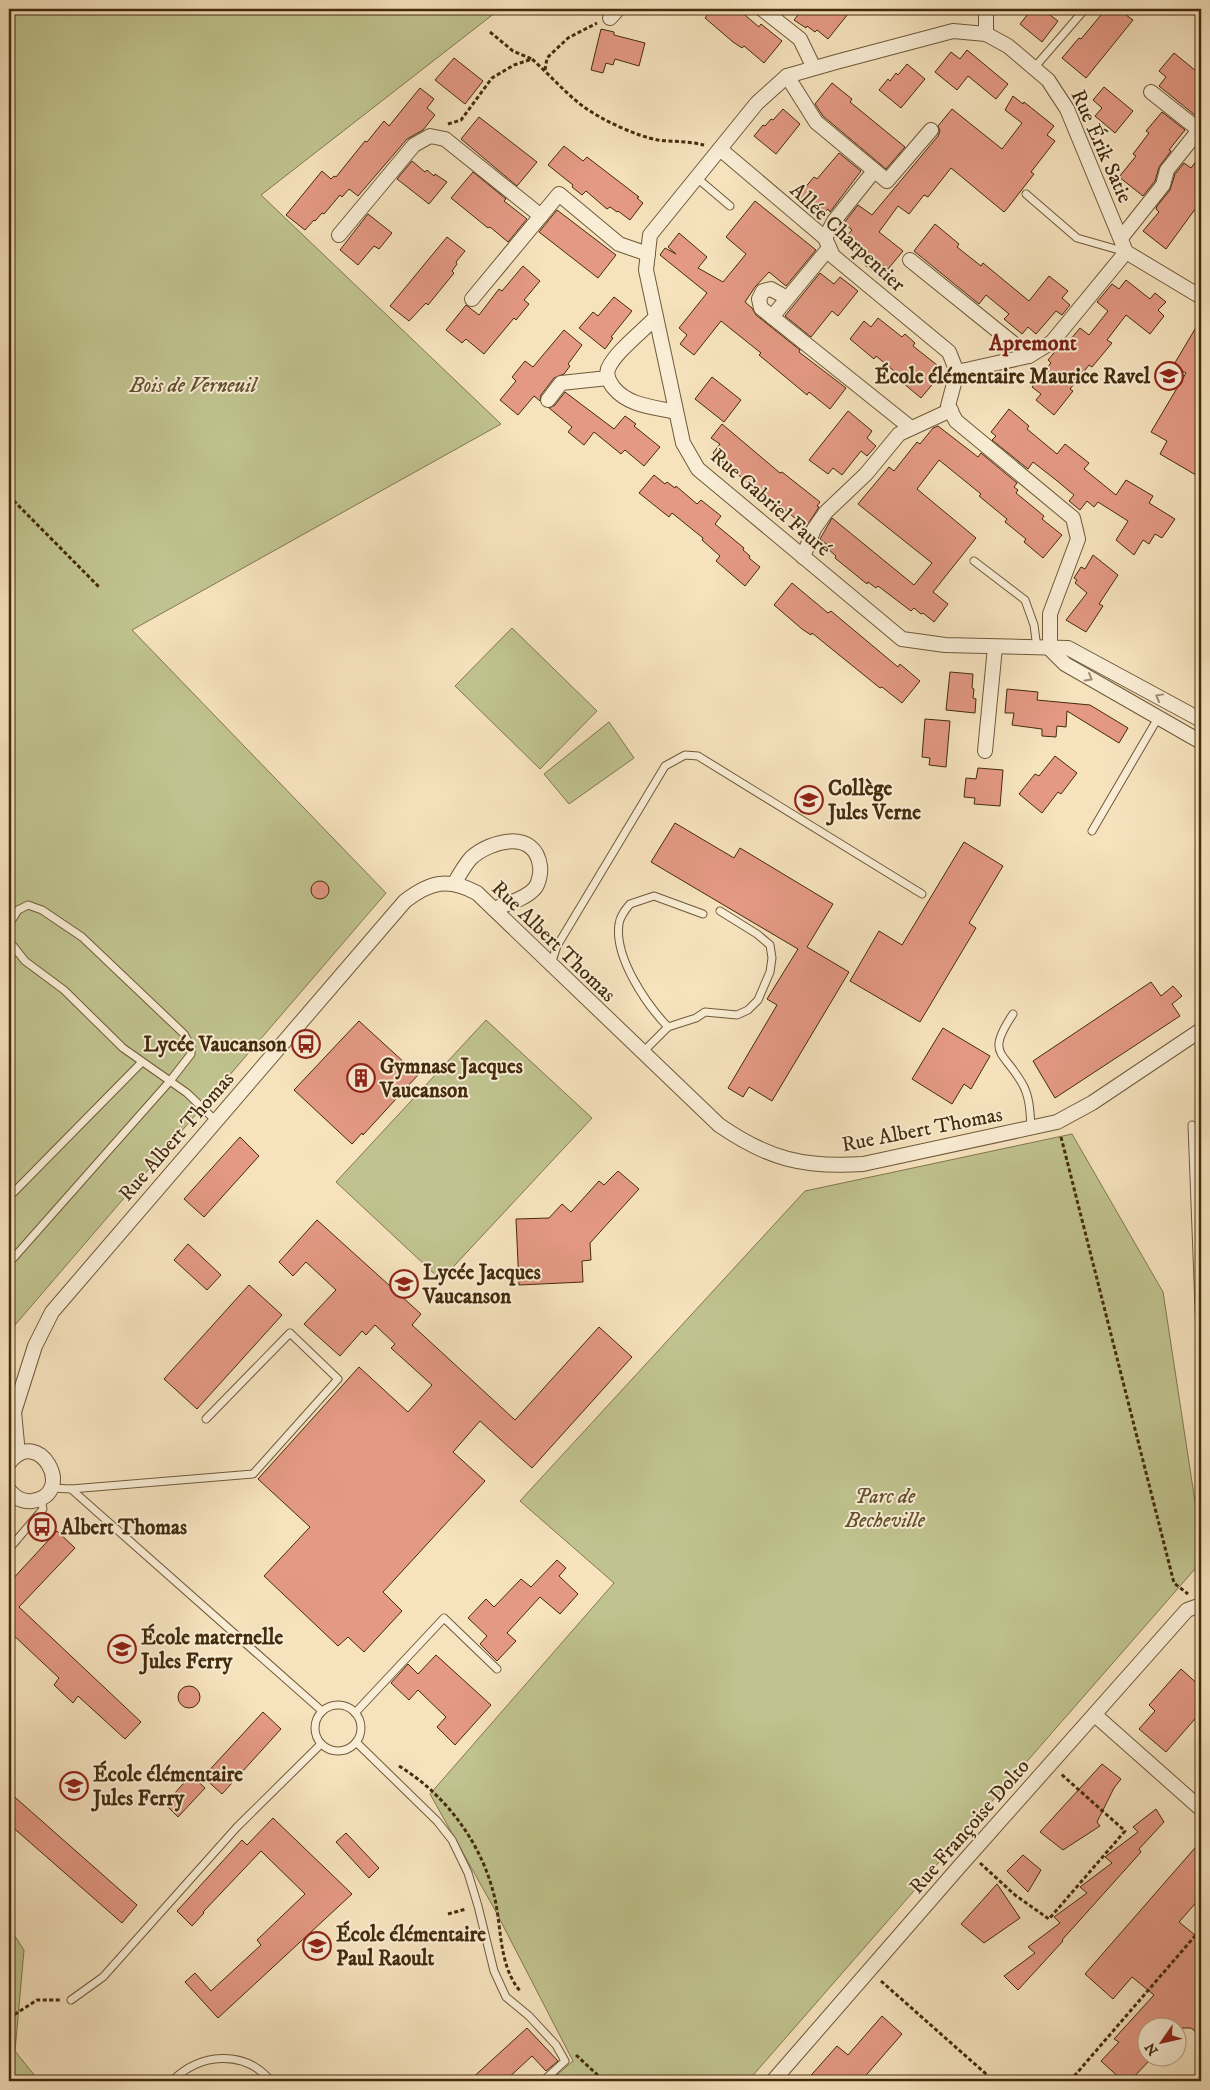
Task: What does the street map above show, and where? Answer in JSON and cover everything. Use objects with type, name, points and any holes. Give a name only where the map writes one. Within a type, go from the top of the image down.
[{"type":"street","points":[[762,9],[800,39],[814,68]]},
{"type":"street","points":[[986,9],[986,34]]},
{"type":"street","name":"Rue Érik Satie","points":[[757,103],[787,76],[953,31],[986,34],[1008,46],[1048,80],[1067,109],[1126,252]]},
{"type":"street","points":[[787,76],[816,122],[887,181],[931,130]]},
{"type":"street","points":[[1121,238],[1163,185],[1167,170],[1200,131],[1151,92]]},
{"type":"street","name":"Rue Gabriel Fauré","points":[[757,103],[650,235],[646,270],[684,443],[698,469],[902,639],[945,645],[1068,648],[1201,720]]},
{"type":"street","points":[[339,235],[414,145],[430,136],[445,139],[541,216]]},
{"type":"street","name":"Allée Charpentier","points":[[720,149],[827,243],[833,256],[949,352],[957,372]]},
{"type":"street","points":[[772,317],[827,243],[834,221],[874,171]]},
{"type":"street","points":[[472,299],[558,194],[619,244],[648,254]]},
{"type":"street","points":[[1201,297],[1126,252],[1052,342],[1029,356],[957,372],[948,406],[956,421],[1073,518],[1078,539],[1050,614],[1044,648],[1065,664],[1201,742]]},
{"type":"street","points":[[910,260],[1029,356]]},
{"type":"street","points":[[787,298],[771,289],[763,291],[759,299],[761,308],[910,428]]},
{"type":"street","points":[[656,317],[614,359],[608,370],[608,378],[618,394],[632,402],[676,412]]},
{"type":"street","points":[[548,400],[560,384],[608,378]]},
{"type":"street","points":[[803,557],[814,530],[826,512],[866,474],[899,434],[951,410]]},
{"type":"street","points":[[985,751],[995,647]]},
{"type":"street","points":[[454,884],[463,867],[472,858],[501,842],[519,841],[531,846],[539,858],[541,872],[535,888],[522,897],[494,909]]},
{"type":"street","name":"Rue Albert Thomas","points":[[14,1459],[10,1413],[34,1346],[52,1312],[405,901],[419,890],[430,885],[442,882],[454,884],[477,893],[719,1125],[759,1150],[808,1164],[835,1166],[863,1164],[1057,1122],[1092,1103],[1201,1030]]},
{"type":"street","points":[[10,1495],[26,1501],[40,1498],[51,1488],[53,1473],[46,1459],[33,1452],[14,1459]]},
{"type":"street","name":"Rue Françoise Dolto","points":[[773,2081],[1187,1610],[1198,1602]]},
{"type":"street","points":[[1095,1715],[1201,1809]]},
{"type":"lane","points":[[1034,68],[1084,9]]},
{"type":"lane","points":[[696,178],[730,206]]},
{"type":"lane","points":[[1026,194],[1077,238],[1126,252]]},
{"type":"lane","points":[[974,561],[1025,600],[1044,648]]},
{"type":"lane","points":[[1092,831],[1158,718]]},
{"type":"lane","points":[[551,964],[557,946],[665,766],[685,755],[698,756],[922,894]]},
{"type":"lane","points":[[668,1027],[642,994],[622,956],[619,923],[630,904],[654,896],[703,914]]},
{"type":"lane","points":[[9,1264],[170,1081],[191,1054],[191,1047],[184,1034],[82,937],[42,910],[28,905],[18,910],[10,924],[10,942],[25,961],[64,990],[123,1048],[142,1062],[170,1081],[187,1093],[216,1121]]},
{"type":"lane","points":[[642,1053],[668,1027],[696,1018],[705,1012],[737,1015],[748,1010],[758,1000],[765,987],[772,958],[770,945],[757,934],[720,911]]},
{"type":"lane","points":[[1013,1014],[1003,1028],[998,1042],[998,1050],[1024,1086],[1029,1103],[1031,1127]]},
{"type":"lane","points":[[9,1197],[142,1062]]},
{"type":"lane","points":[[1192,1125],[1201,1338]]},
{"type":"lane","points":[[51,1488],[71,1489],[253,1474],[338,1379],[290,1333],[206,1419]]},
{"type":"lane","points":[[71,1489],[322,1711]]},
{"type":"lane","points":[[9,1549],[43,1509],[40,1498]]},
{"type":"lane","points":[[355,1713],[444,1618],[497,1669]]},
{"type":"lane","points":[[342,1706],[355,1713],[360,1728],[356,1742],[342,1751],[327,1749],[321,1744],[317,1738],[315,1724],[322,1711],[328,1707],[342,1706]]},
{"type":"lane","points":[[356,1742],[437,1821],[452,1840],[468,1873],[494,1971],[506,1997],[529,2016],[556,2045],[565,2062],[543,2081]]},
{"type":"lane","points":[[71,2000],[103,1977],[237,1827],[321,1744]]},
{"type":"lane","points":[[172,2081],[192,2066],[209,2059],[231,2059],[252,2065],[271,2081]]},
{"type":"path","points":[[545,71],[547,58],[568,38],[614,14]]},
{"type":"path","points":[[490,32],[513,51],[532,59],[585,108],[635,133],[659,140],[688,141],[720,149]]},
{"type":"path","points":[[430,136],[446,125],[461,120],[492,78],[514,65],[532,59]]},
{"type":"path","points":[[9,496],[100,588]]},
{"type":"path","points":[[1057,1122],[1174,1583],[1198,1602]]},
{"type":"path","points":[[971,1854],[1015,1896],[1048,1919],[1126,1830],[1094,1805],[1051,1764]]},
{"type":"path","points":[[448,1914],[478,1906]]},
{"type":"path","points":[[1070,2081],[1201,1929]]},
{"type":"path","points":[[869,1970],[994,2081]]},
{"type":"path","points":[[9,2018],[37,2000],[71,2000]]},
{"type":"green space","name":"Bois de Verneuil","points":[[9,9],[500,9],[261,195],[501,424],[132,630],[386,893],[9,1332]]},
{"type":"green space","points":[[512,628],[597,711],[540,769],[455,686]]},
{"type":"green space","points":[[609,722],[634,758],[569,804],[544,774]]},
{"type":"green space","points":[[486,1020],[592,1118],[441,1280],[336,1182]]},
{"type":"green space","name":"Parc de Becheville","points":[[1072,1134],[1163,1292],[1201,1541],[1201,1562],[748,2081],[550,2081],[573,2061],[495,1910],[430,1794],[614,1583],[520,1501],[805,1191]]},
{"type":"green space","points":[[9,1927],[24,1950],[15,2051],[39,2081],[9,2081]]},
{"type":"building","points":[[712,9],[738,9],[759,27],[761,24],[782,41],[764,63],[744,46],[742,48],[733,42],[705,18]]},
{"type":"building","points":[[803,9],[852,9],[828,39],[817,30],[815,32],[794,20]]},
{"type":"building","points":[[1032,9],[1055,9],[1050,15],[1058,21],[1042,42],[1020,24]]},
{"type":"building","points":[[1106,9],[1118,9],[1133,20],[1086,78],[1062,58]]},
{"type":"building","points":[[601,29],[614,32],[614,35],[645,43],[639,66],[615,59],[613,65],[606,63],[603,73],[591,70]]},
{"type":"building","points":[[967,50],[1008,84],[996,99],[968,76],[957,90],[935,72],[951,52],[960,59]]},
{"type":"building","points":[[1174,53],[1201,75],[1201,110],[1196,116],[1159,86],[1166,77],[1159,71]]},
{"type":"building","points":[[454,58],[483,81],[465,104],[435,80]]},
{"type":"building","points":[[907,64],[925,79],[901,108],[879,90],[888,79],[890,81],[896,73],[898,75]]},
{"type":"building","points":[[832,83],[852,99],[850,102],[905,147],[886,169],[823,116],[815,104]]},
{"type":"building","points":[[1104,87],[1133,111],[1115,133],[1095,116],[1102,108],[1093,100]]},
{"type":"building","points":[[420,88],[434,99],[427,108],[435,115],[423,130],[407,139],[358,196],[349,189],[342,197],[340,195],[324,214],[322,213],[305,230],[286,215],[322,171],[331,179],[334,176],[336,177],[365,141],[367,142],[384,121],[389,126]]},
{"type":"building","points":[[1013,96],[1023,104],[1024,102],[1054,126],[1047,135],[1055,141],[1031,172],[1034,174],[1006,210],[1004,212],[951,168],[928,197],[924,195],[909,214],[898,206],[879,232],[903,251],[888,269],[881,264],[874,273],[864,264],[868,258],[844,239],[852,230],[844,223],[858,205],[872,215],[938,136],[940,131],[938,126],[952,109],[1002,149],[1022,123],[1005,110]]},
{"type":"building","points":[[783,109],[800,124],[776,154],[754,136],[763,125],[765,126],[771,119],[773,120]]},
{"type":"building","points":[[1162,112],[1185,130],[1169,150],[1171,151],[1159,167],[1155,181],[1143,196],[1119,177],[1136,156],[1133,154],[1149,133],[1146,131]]},
{"type":"building","points":[[479,117],[537,162],[517,186],[461,139]]},
{"type":"building","points":[[564,146],[583,161],[587,157],[639,197],[637,198],[643,203],[630,220],[610,207],[607,209],[586,191],[582,195],[572,187],[573,185],[548,165]]},
{"type":"building","points":[[839,153],[861,171],[830,212],[828,209],[821,215],[798,196],[814,177],[817,179]]},
{"type":"building","points":[[1201,155],[1201,201],[1166,249],[1143,231],[1159,212],[1156,209],[1157,206],[1170,190],[1175,174],[1184,163],[1191,168]]},
{"type":"building","points":[[412,161],[425,172],[427,170],[434,176],[435,174],[447,182],[429,204],[397,179]]},
{"type":"building","points":[[473,172],[506,199],[504,201],[527,219],[508,242],[451,198]]},
{"type":"building","points":[[755,201],[816,250],[786,286],[769,272],[755,287],[745,302],[756,315],[800,350],[799,352],[846,388],[830,409],[809,392],[807,395],[759,355],[761,353],[721,321],[694,355],[680,344],[687,335],[679,328],[707,293],[660,255],[665,248],[676,254],[668,247],[679,233],[707,257],[698,268],[723,282],[746,254],[726,237]]},
{"type":"building","points":[[557,210],[616,255],[598,278],[539,232]]},
{"type":"building","points":[[368,214],[392,233],[379,249],[374,246],[358,265],[340,250]]},
{"type":"building","points":[[935,224],[959,244],[957,247],[981,266],[983,263],[1029,301],[1049,276],[1068,291],[1062,298],[1070,305],[1062,315],[1056,311],[1036,334],[1028,327],[1022,334],[1004,319],[1009,314],[986,295],[979,304],[914,251]]},
{"type":"building","points":[[447,237],[465,251],[456,262],[457,264],[452,271],[454,273],[428,305],[426,303],[409,321],[390,306]]},
{"type":"building","points":[[523,266],[540,281],[524,300],[529,304],[516,320],[514,318],[484,354],[466,339],[462,343],[446,330],[466,305],[479,315],[499,289],[502,291]]},
{"type":"building","points":[[820,273],[834,284],[840,277],[858,291],[838,316],[832,311],[811,337],[785,316]]},
{"type":"building","points":[[1126,280],[1150,299],[1155,293],[1166,302],[1158,310],[1164,316],[1150,334],[1126,315],[1107,340],[1112,343],[1092,367],[1089,365],[1070,389],[1073,391],[1054,415],[1036,400],[1041,394],[1032,387],[1051,363],[1048,360],[1057,349],[1060,352],[1080,328],[1089,335],[1108,311],[1097,302],[1112,284],[1119,289]]},
{"type":"building","points":[[614,297],[632,311],[611,337],[613,338],[605,349],[579,328],[593,312],[598,316]]},
{"type":"building","points":[[878,318],[902,337],[905,334],[915,343],[913,346],[937,365],[930,374],[936,380],[921,398],[897,378],[899,375],[876,356],[874,359],[850,339],[864,321],[871,327]]},
{"type":"building","points":[[1201,319],[1201,478],[1160,454],[1167,441],[1151,432],[1186,373],[1173,366]]},
{"type":"building","points":[[564,330],[582,345],[568,364],[570,366],[564,374],[554,378],[541,395],[540,401],[534,396],[518,415],[500,400],[516,381],[512,377],[525,361],[533,367]]},
{"type":"building","points":[[712,377],[741,400],[724,422],[695,399]]},
{"type":"building","points":[[565,392],[614,429],[625,416],[636,424],[634,426],[660,447],[644,466],[625,450],[621,454],[594,432],[584,445],[568,432],[572,427],[549,408],[555,405]]},
{"type":"building","points":[[1009,409],[1029,426],[1027,429],[1057,454],[1065,444],[1089,463],[1084,469],[1116,495],[1126,480],[1153,496],[1149,503],[1175,519],[1162,538],[1155,534],[1149,544],[1143,540],[1134,555],[1116,540],[1128,521],[1098,502],[1094,507],[1087,501],[1080,510],[1069,501],[1074,495],[1056,480],[1033,462],[1028,469],[992,440],[996,436],[991,432]]},
{"type":"building","points":[[848,411],[872,431],[867,438],[876,446],[867,456],[861,451],[842,475],[833,468],[828,474],[809,460]]},
{"type":"building","points":[[722,424],[780,473],[782,472],[820,502],[817,506],[819,507],[806,527],[765,494],[763,496],[713,453],[720,444],[711,438]]},
{"type":"building","points":[[938,426],[978,457],[981,453],[1017,483],[1014,487],[1018,490],[1016,493],[1044,516],[1042,519],[1062,535],[1043,558],[1024,542],[1026,539],[1005,522],[1007,519],[979,496],[981,494],[939,460],[917,489],[976,538],[933,592],[948,604],[934,622],[914,608],[911,611],[878,586],[876,588],[868,582],[867,584],[835,558],[836,556],[828,549],[830,547],[820,539],[832,518],[914,585],[932,563],[858,504],[889,467],[894,471],[917,442],[920,444],[933,428]]},
{"type":"building","points":[[654,475],[665,484],[667,482],[675,488],[676,486],[697,504],[701,500],[721,516],[715,524],[744,548],[743,550],[750,556],[749,558],[760,567],[745,586],[716,561],[720,556],[702,540],[703,538],[672,513],[669,517],[639,493]]},
{"type":"building","points":[[1093,555],[1118,575],[1099,604],[1103,606],[1086,632],[1066,620],[1087,593],[1075,583],[1077,580],[1074,578],[1081,567],[1085,569]]},
{"type":"building","points":[[792,583],[828,613],[831,611],[898,667],[900,664],[920,681],[902,703],[882,687],[880,688],[812,633],[811,635],[802,629],[774,605]]},
{"type":"building","points":[[950,672],[973,674],[973,698],[976,699],[975,713],[946,710]]},
{"type":"building","points":[[1007,689],[1038,692],[1037,700],[1090,705],[1128,728],[1119,743],[1067,711],[1066,727],[1057,726],[1056,737],[1042,736],[1042,729],[1012,725],[1014,713],[1005,713]]},
{"type":"building","points":[[925,719],[950,721],[946,767],[929,765],[930,758],[922,757]]},
{"type":"building","points":[[1055,756],[1077,773],[1061,794],[1058,792],[1042,813],[1019,794],[1035,774],[1039,776]]},
{"type":"building","points":[[978,768],[1003,770],[1000,806],[974,804],[975,798],[964,797],[966,778],[976,779]]},
{"type":"building","points":[[675,823],[734,858],[740,848],[833,904],[807,947],[849,972],[772,1101],[749,1087],[743,1097],[728,1088],[777,1005],[767,999],[798,949],[651,862]]},
{"type":"building","points":[[964,842],[1003,866],[969,923],[976,928],[920,1022],[850,981],[879,931],[902,945]]},
{"type":"building","points":[[316,881],[324,881],[329,886],[327,897],[316,899],[311,894],[311,886]]},
{"type":"building","points":[[1151,982],[1161,996],[1173,986],[1182,996],[1172,1004],[1180,1016],[1055,1098],[1033,1061]]},
{"type":"building","name":"Gymnase Jacques Vaucanson","points":[[359,1021],[418,1075],[363,1135],[362,1133],[352,1144],[294,1090]]},
{"type":"building","points":[[943,1028],[990,1056],[971,1089],[964,1084],[952,1104],[912,1079]]},
{"type":"building","points":[[240,1137],[259,1156],[204,1217],[184,1199]]},
{"type":"building","points":[[618,1171],[639,1189],[590,1243],[591,1260],[582,1261],[583,1282],[519,1285],[516,1219],[549,1218],[562,1204],[571,1212],[599,1181],[604,1185]]},
{"type":"building","points":[[317,1220],[421,1314],[412,1325],[515,1420],[599,1327],[632,1357],[532,1468],[480,1421],[453,1452],[485,1481],[383,1592],[402,1611],[364,1652],[348,1637],[338,1646],[264,1576],[310,1527],[258,1479],[359,1367],[408,1412],[432,1385],[391,1348],[395,1344],[375,1325],[366,1335],[362,1331],[340,1356],[304,1324],[336,1290],[306,1262],[293,1276],[279,1262]]},
{"type":"building","points":[[188,1244],[221,1275],[207,1290],[174,1260]]},
{"type":"building","points":[[249,1285],[282,1315],[197,1409],[164,1379]]},
{"type":"building","points":[[57,1531],[75,1548],[19,1607],[141,1722],[125,1739],[78,1696],[73,1703],[54,1685],[59,1678],[9,1631],[9,1583]]},
{"type":"building","points":[[557,1560],[566,1568],[559,1576],[578,1594],[560,1614],[540,1597],[507,1633],[516,1641],[497,1661],[480,1644],[487,1636],[468,1618],[486,1599],[494,1607],[521,1579],[531,1587]]},
{"type":"building","points":[[436,1655],[491,1705],[455,1745],[437,1727],[446,1717],[418,1690],[409,1700],[391,1683],[408,1664],[418,1674]]},
{"type":"building","points":[[1181,1669],[1201,1687],[1201,1712],[1166,1752],[1139,1729],[1155,1711],[1149,1705]]},
{"type":"building","points":[[185,1686],[193,1686],[200,1693],[200,1701],[193,1708],[185,1708],[178,1701],[178,1693]]},
{"type":"building","points":[[263,1712],[281,1729],[222,1794],[203,1777]]},
{"type":"building","points":[[1102,1764],[1121,1779],[1114,1788],[1097,1822],[1100,1826],[1063,1850],[1040,1832]]},
{"type":"building","points":[[191,1775],[205,1788],[178,1817],[165,1804]]},
{"type":"building","points":[[9,1792],[137,1905],[122,1923],[9,1824]]},
{"type":"building","points":[[1156,1809],[1164,1822],[1139,1849],[1141,1852],[1018,1990],[1004,1976],[1035,1953],[1028,1947],[1060,1923],[1054,1917],[1087,1893],[1080,1887],[1112,1863],[1105,1857],[1138,1832],[1133,1827]]},
{"type":"building","points":[[273,1818],[352,1894],[218,2018],[185,1982],[195,1973],[211,1991],[261,1945],[257,1940],[305,1894],[261,1851],[192,1926],[177,1911],[242,1840],[247,1845]]},
{"type":"building","points":[[346,1833],[379,1868],[369,1878],[336,1842]]},
{"type":"building","points":[[1201,1841],[1201,1897],[1179,1922],[1201,1940],[1201,2036],[1191,2028],[1188,2028],[1188,2018],[1138,2018],[1138,2068],[1142,2068],[1130,2081],[1123,2081],[1101,2061],[1119,2042],[1114,2039],[1154,1995],[1132,1977],[1113,1999],[1085,1974]]},
{"type":"building","points":[[1023,1855],[1041,1870],[1028,1892],[1007,1871]]},
{"type":"building","points":[[997,1884],[1020,1918],[984,1943],[961,1924]]},
{"type":"building","points":[[882,2016],[902,2034],[861,2081],[806,2081],[837,2046],[848,2055]]},
{"type":"building","points":[[527,2028],[558,2061],[546,2071],[532,2056],[505,2081],[469,2081]]},
{"type":"place","name":"École élémentaire Maurice Ravel","points":[[1169,376]]},
{"type":"place","name":"Collège Jules Verne","points":[[809,800]]},
{"type":"place","name":"Lycée Vaucanson","points":[[306,1044]]},
{"type":"place","name":"Gymnase Jacques Vaucanson","points":[[361,1078]]},
{"type":"place","name":"Lycée Jacques Vaucanson","points":[[404,1284]]},
{"type":"place","name":"Albert Thomas","points":[[42,1527]]},
{"type":"place","name":"École maternelle Jules Ferry","points":[[122,1649]]},
{"type":"place","name":"École élémentaire Jules Ferry","points":[[74,1786]]},
{"type":"place","name":"École élémentaire Paul Raoult","points":[[317,1946]]},
{"type":"district","name":"Apremont","points":[[1033,342]]}]
